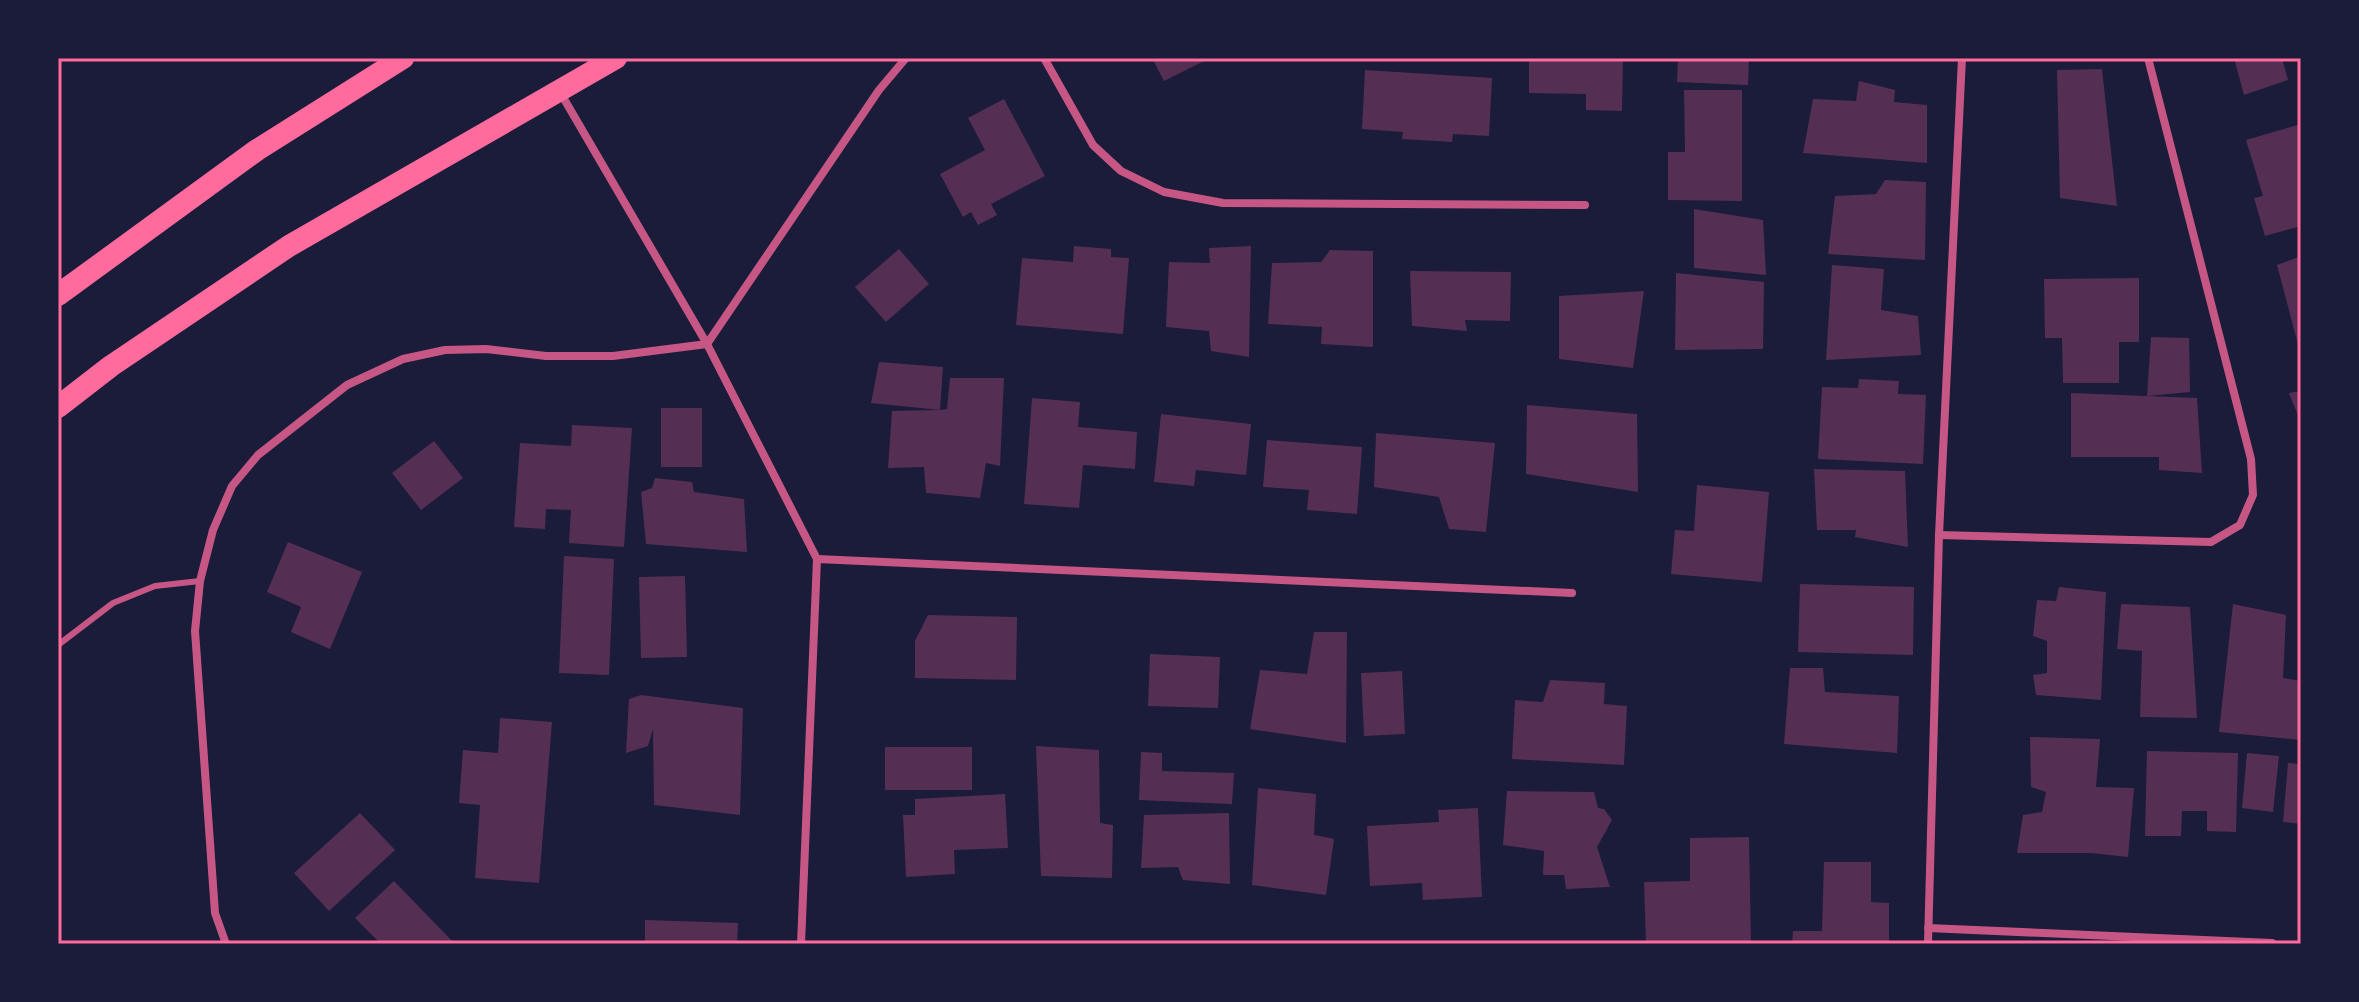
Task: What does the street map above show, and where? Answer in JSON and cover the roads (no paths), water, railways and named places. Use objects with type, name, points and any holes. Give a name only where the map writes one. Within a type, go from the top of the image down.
[{"type":"highway","points":[[58,295],[257,150],[403,58]]},
{"type":"highway","points":[[58,407],[111,366],[289,246],[616,58]]},
{"type":"street","points":[[226,944],[215,913],[195,631],[200,581],[213,530],[232,486],[258,455],[347,385],[403,359],[445,350],[486,349],[546,356],[613,356],[707,344],[879,90],[906,58]]},
{"type":"street","points":[[1044,58],[1093,145],[1121,171],[1164,192],[1223,203],[1585,205]]},
{"type":"street","points":[[1928,944],[1939,535],[1962,58]]},
{"type":"street","points":[[1939,535],[2211,542],[2240,525],[2253,495],[2251,459],[2148,58]]},
{"type":"street","points":[[559,91],[707,344],[817,559],[801,944]]},
{"type":"street","points":[[817,559],[1572,593]]},
{"type":"street","points":[[1928,928],[2272,943]]},
{"type":"lane","points":[[58,645],[113,603],[155,586],[200,581]]}]
